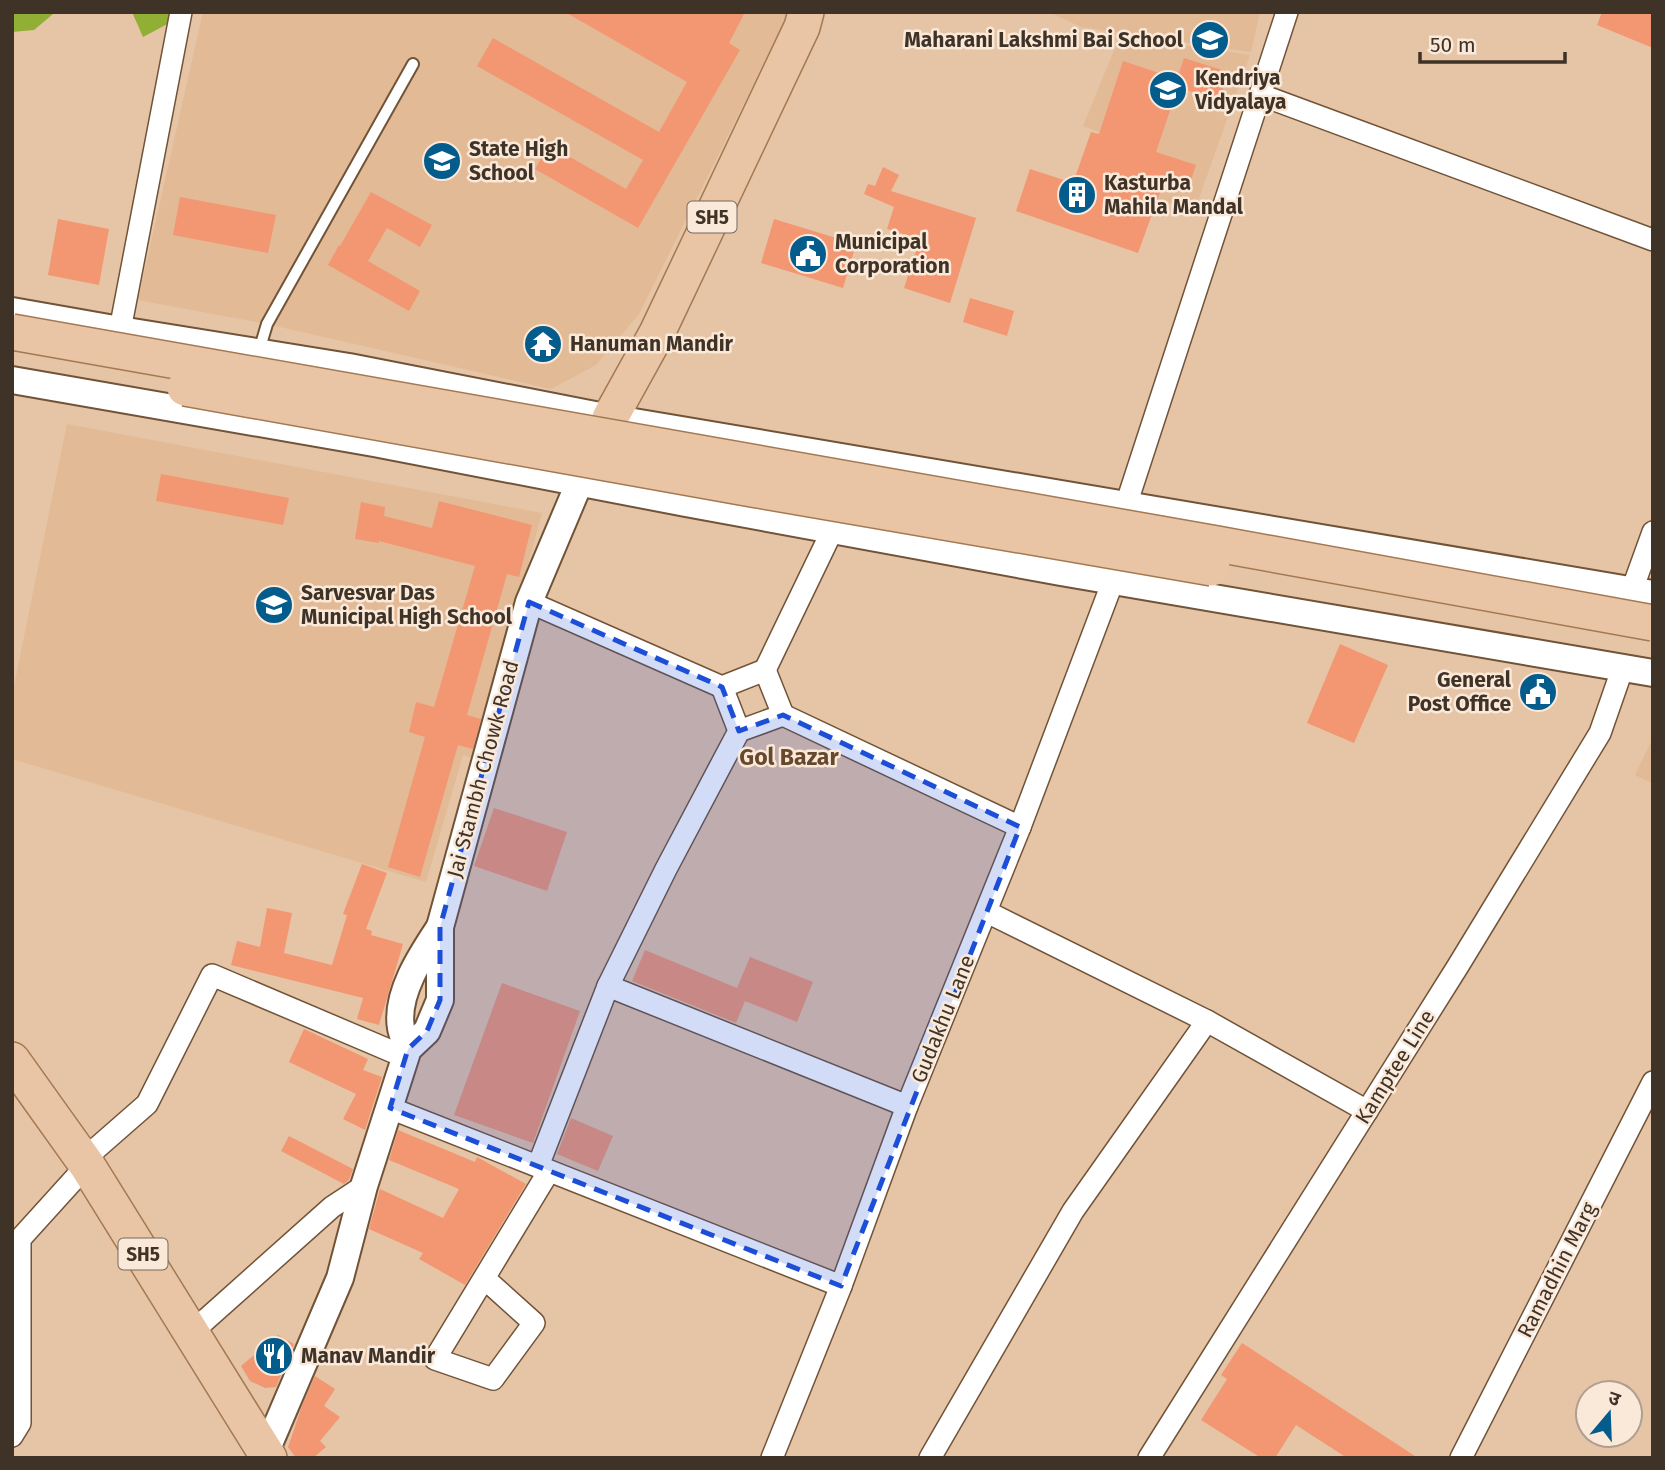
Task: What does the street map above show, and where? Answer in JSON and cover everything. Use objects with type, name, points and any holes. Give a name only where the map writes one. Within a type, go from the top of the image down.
[{"type":"main road","name":"SH5","points":[[610,418],[657,333],[802,27],[806,12]]},
{"type":"main road","points":[[12,332],[1653,623]]},
{"type":"main road","points":[[12,356],[1653,647]]},
{"type":"main road","name":"SH5","points":[[12,1060],[85,1162],[266,1456]]},
{"type":"street","points":[[120,330],[181,12]]},
{"type":"street","points":[[1126,505],[1287,12]]},
{"type":"street","points":[[1261,95],[1653,240]]},
{"type":"street","points":[[12,311],[349,367],[610,418],[1643,592],[1653,532]]},
{"type":"street","points":[[12,380],[360,441],[1113,580],[1653,673]]},
{"type":"street","name":"Jai Stambh Chowk Road","points":[[266,1456],[340,1278],[365,1186],[407,1053],[427,1031],[440,1000],[440,927],[529,602],[579,481],[610,418]]},
{"type":"street","points":[[722,687],[765,670],[833,529]]},
{"type":"street","name":"Gudakhu Lane","points":[[772,1458],[841,1286],[907,1106],[987,912],[1113,580]]},
{"type":"street","points":[[529,602],[722,687],[739,731]]},
{"type":"street","name":"Kamptee Line","points":[[1149,1458],[1458,966],[1600,733],[1623,667]]},
{"type":"street","points":[[765,670],[783,715],[1020,827]]},
{"type":"street","points":[[484,1278],[534,1323],[493,1379],[435,1359],[484,1278],[543,1168],[608,986],[739,731],[783,715]]},
{"type":"street","points":[[987,912],[1207,1021],[1367,1111]]},
{"type":"street","name":"Jai Stambh Chowk Road","points":[[407,1053],[401,1026],[404,994],[421,957],[440,927]]},
{"type":"street","points":[[12,1436],[20,1423],[20,1238],[85,1162],[147,1104],[212,975],[407,1053]]},
{"type":"street","points":[[608,986],[907,1106]]},
{"type":"street","points":[[930,1458],[1073,1211],[1207,1021]]},
{"type":"street","name":"Ramadhin Marg","points":[[1461,1458],[1653,1082]]},
{"type":"street","points":[[390,1108],[841,1286]]},
{"type":"street","points":[[192,1332],[332,1207],[365,1186]]},
{"type":"lane","points":[[259,351],[267,324],[413,64]]},
{"type":"highlighted area","points":[[529,602],[722,687],[739,731],[783,715],[1020,827],[841,1286],[390,1108],[408,1049],[427,1031],[440,1000],[440,927]]},
{"type":"shaded area","points":[[12,12],[53,14],[34,30],[12,32]]},
{"type":"shaded area","points":[[132,12],[174,12],[173,21],[143,37]]},
{"type":"shaded area","name":"State High School","points":[[203,12],[786,12],[784,23],[639,314],[596,365],[551,389],[267,324],[138,300]]},
{"type":"shaded area","name":"Maharani Lakshmi Bai School","points":[[1049,12],[1260,12],[1251,52],[1081,27]]},
{"type":"shaded area","name":"Kendriya Vidyalaya","points":[[1120,36],[1250,55],[1194,212],[1113,183],[1127,143],[1083,126]]},
{"type":"shaded area","name":"Sarvesvar Das Municipal High School","points":[[67,424],[542,513],[475,759],[463,755],[426,882],[12,759],[12,696]]},
{"type":"shaded area","points":[[1653,741],[1653,784],[1635,775]]},
{"type":"building","points":[[565,12],[745,12],[729,43],[740,50],[638,228],[535,169],[549,145],[626,189],[643,160],[477,66],[493,38],[659,132],[687,82]]},
{"type":"building","points":[[1602,12],[1653,12],[1653,48],[1597,25]]},
{"type":"building","points":[[1184,58],[1228,72],[1219,101],[1178,87],[1156,152],[1196,165],[1188,189],[1164,181],[1138,253],[1016,211],[1030,169],[1073,183],[1091,132],[1099,134],[1123,61],[1177,79]]},
{"type":"building","points":[[883,167],[899,175],[891,191],[976,218],[950,303],[904,288],[920,239],[887,229],[894,207],[864,194],[868,184],[875,186]]},
{"type":"building","points":[[371,192],[432,225],[420,247],[387,228],[368,261],[420,291],[409,311],[328,265]]},
{"type":"building","points":[[180,197],[276,215],[268,253],[173,235]]},
{"type":"building","points":[[58,219],[109,229],[99,285],[48,275]]},
{"type":"building","name":"Municipal Corporation","points":[[774,219],[856,244],[843,288],[761,263]]},
{"type":"building","points":[[970,298],[1014,311],[1007,336],[963,322]]},
{"type":"building","points":[[161,474],[289,498],[283,525],[156,501]]},
{"type":"building","points":[[439,501],[532,525],[519,577],[507,574],[467,715],[481,719],[473,749],[458,745],[420,877],[388,867],[425,737],[409,732],[416,702],[434,707],[475,566],[379,541],[355,539],[361,502],[385,507],[384,516],[432,528]]},
{"type":"building","points":[[1340,644],[1388,665],[1354,743],[1307,723]]},
{"type":"building","points":[[494,808],[567,832],[547,891],[474,866]]},
{"type":"building","points":[[362,864],[387,873],[366,929],[372,931],[371,935],[403,944],[379,1025],[357,1019],[363,998],[231,965],[237,941],[260,947],[267,908],[292,913],[284,953],[332,965],[347,915],[343,914]]},
{"type":"building","points":[[645,950],[737,988],[750,957],[813,982],[797,1022],[745,1001],[736,1023],[632,981]]},
{"type":"building","points":[[502,983],[580,1011],[533,1143],[454,1115]]},
{"type":"building","points":[[304,1029],[368,1059],[363,1070],[382,1077],[365,1130],[343,1119],[356,1094],[289,1062]]},
{"type":"building","points":[[571,1118],[613,1136],[598,1171],[557,1154]]},
{"type":"building","points":[[398,1130],[475,1162],[477,1157],[526,1184],[465,1285],[419,1259],[423,1253],[369,1229],[380,1189],[443,1218],[459,1189],[389,1160]]},
{"type":"building","points":[[289,1136],[353,1169],[349,1180],[344,1184],[281,1151]]},
{"type":"building","name":"Manav Mandir","points":[[278,1335],[294,1344],[276,1387],[265,1388],[250,1381],[241,1366]]},
{"type":"building","points":[[1242,1343],[1418,1458],[1347,1458],[1296,1425],[1275,1458],[1261,1458],[1201,1420],[1227,1379],[1221,1375]]},
{"type":"building","points":[[315,1376],[335,1389],[324,1406],[340,1417],[320,1441],[326,1447],[313,1458],[296,1458],[288,1447]]},
{"type":"place","name":"Maharani Lakshmi Bai School","points":[[1210,40]]},
{"type":"place","name":"Kendriya Vidyalaya","points":[[1168,90]]},
{"type":"place","name":"State High School","points":[[442,161]]},
{"type":"place","name":"Kasturba Mahila Mandal","points":[[1077,195]]},
{"type":"place","name":"Municipal Corporation","points":[[808,254]]},
{"type":"place","name":"Hanuman Mandir","points":[[543,344]]},
{"type":"place","name":"Sarvesvar Das Municipal High School","points":[[274,605]]},
{"type":"place","name":"General Post Office","points":[[1538,692]]},
{"type":"place","name":"Manav Mandir","points":[[274,1356]]},
{"type":"district","name":"Gol Bazar","points":[[789,757]]}]
